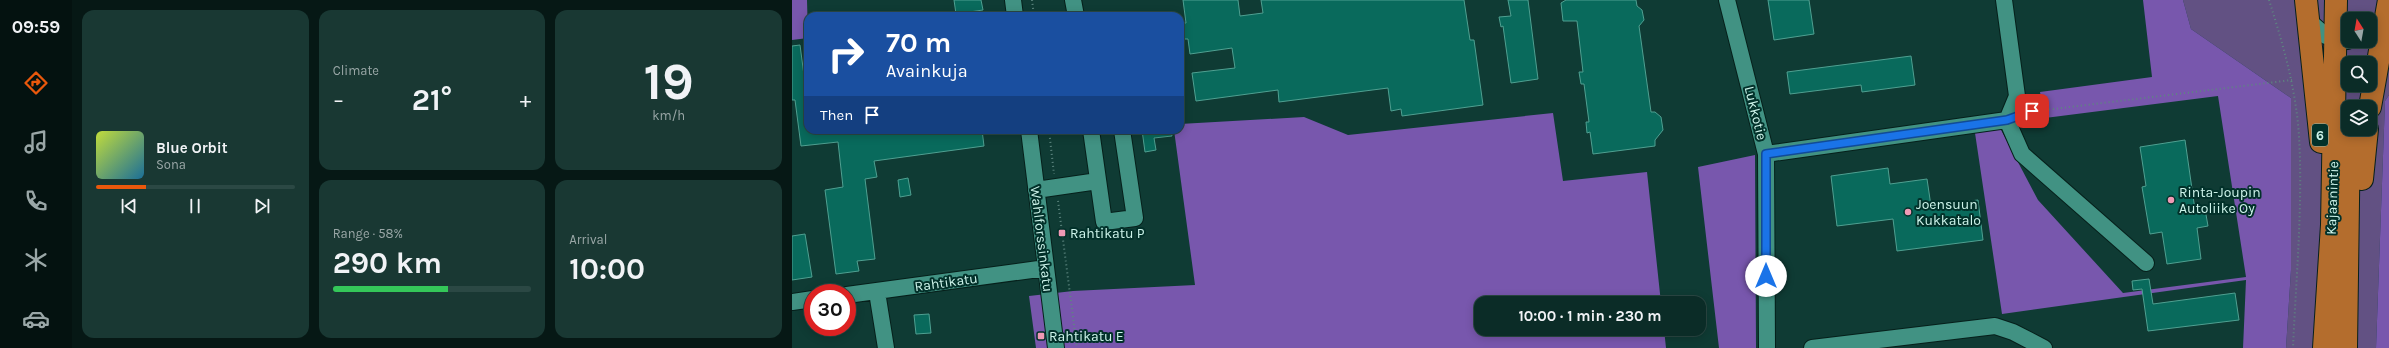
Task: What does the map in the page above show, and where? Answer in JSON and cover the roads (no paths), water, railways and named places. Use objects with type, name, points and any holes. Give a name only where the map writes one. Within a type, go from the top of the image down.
[{"type":"highway","name":"6","points":[[2306,0],[2320,131],[2328,271]]},
{"type":"highway","name":"Kajaanintie","points":[[2336,0],[2341,22]]},
{"type":"highway","points":[[2351,0],[2351,12]]},
{"type":"highway","points":[[2371,100],[2381,18]]},
{"type":"highway","name":"Kajaanintie","points":[[2324,348],[2328,271],[2344,48]]},
{"type":"highway","name":"Kajaanintie","points":[[2346,348],[2349,136]]},
{"type":"highway","points":[[2347,288],[2358,271],[2361,191],[2366,136]]},
{"type":"street","points":[[1013,0],[1014,12]]},
{"type":"street","points":[[1073,0],[1075,12]]},
{"type":"street","name":"Lukkotie","points":[[1727,0],[1766,154],[1767,348]]},
{"type":"street","points":[[2004,0],[2017,96],[2007,120],[2022,154],[2146,263]]},
{"type":"street","points":[[2309,21],[2326,36],[2341,39]]},
{"type":"street","points":[[1766,154],[2007,120],[2032,111]]},
{"type":"street","name":"Wahlforssinkatu","points":[[1029,134],[1056,348]]},
{"type":"street","points":[[1092,134],[1104,222],[1135,218],[1123,134]]},
{"type":"street","points":[[1036,190],[1098,181]]},
{"type":"street","name":"Rahtikatu","points":[[856,294],[1046,268]]},
{"type":"street","points":[[877,292],[886,348]]},
{"type":"street","points":[[792,302],[804,301]]},
{"type":"street","points":[[1812,348],[1930,341],[1995,326],[2013,332],[2044,348]]},
{"type":"place","name":"Rinta-Joupin Autoliike Oy","points":[[2171,200]]},
{"type":"place","name":"Joensuun Kukkatalo","points":[[1908,212]]},
{"type":"place","name":"Rahtikatu P","points":[[1062,233]]},
{"type":"place","name":"Rahtikatu E","points":[[1041,336]]}]
